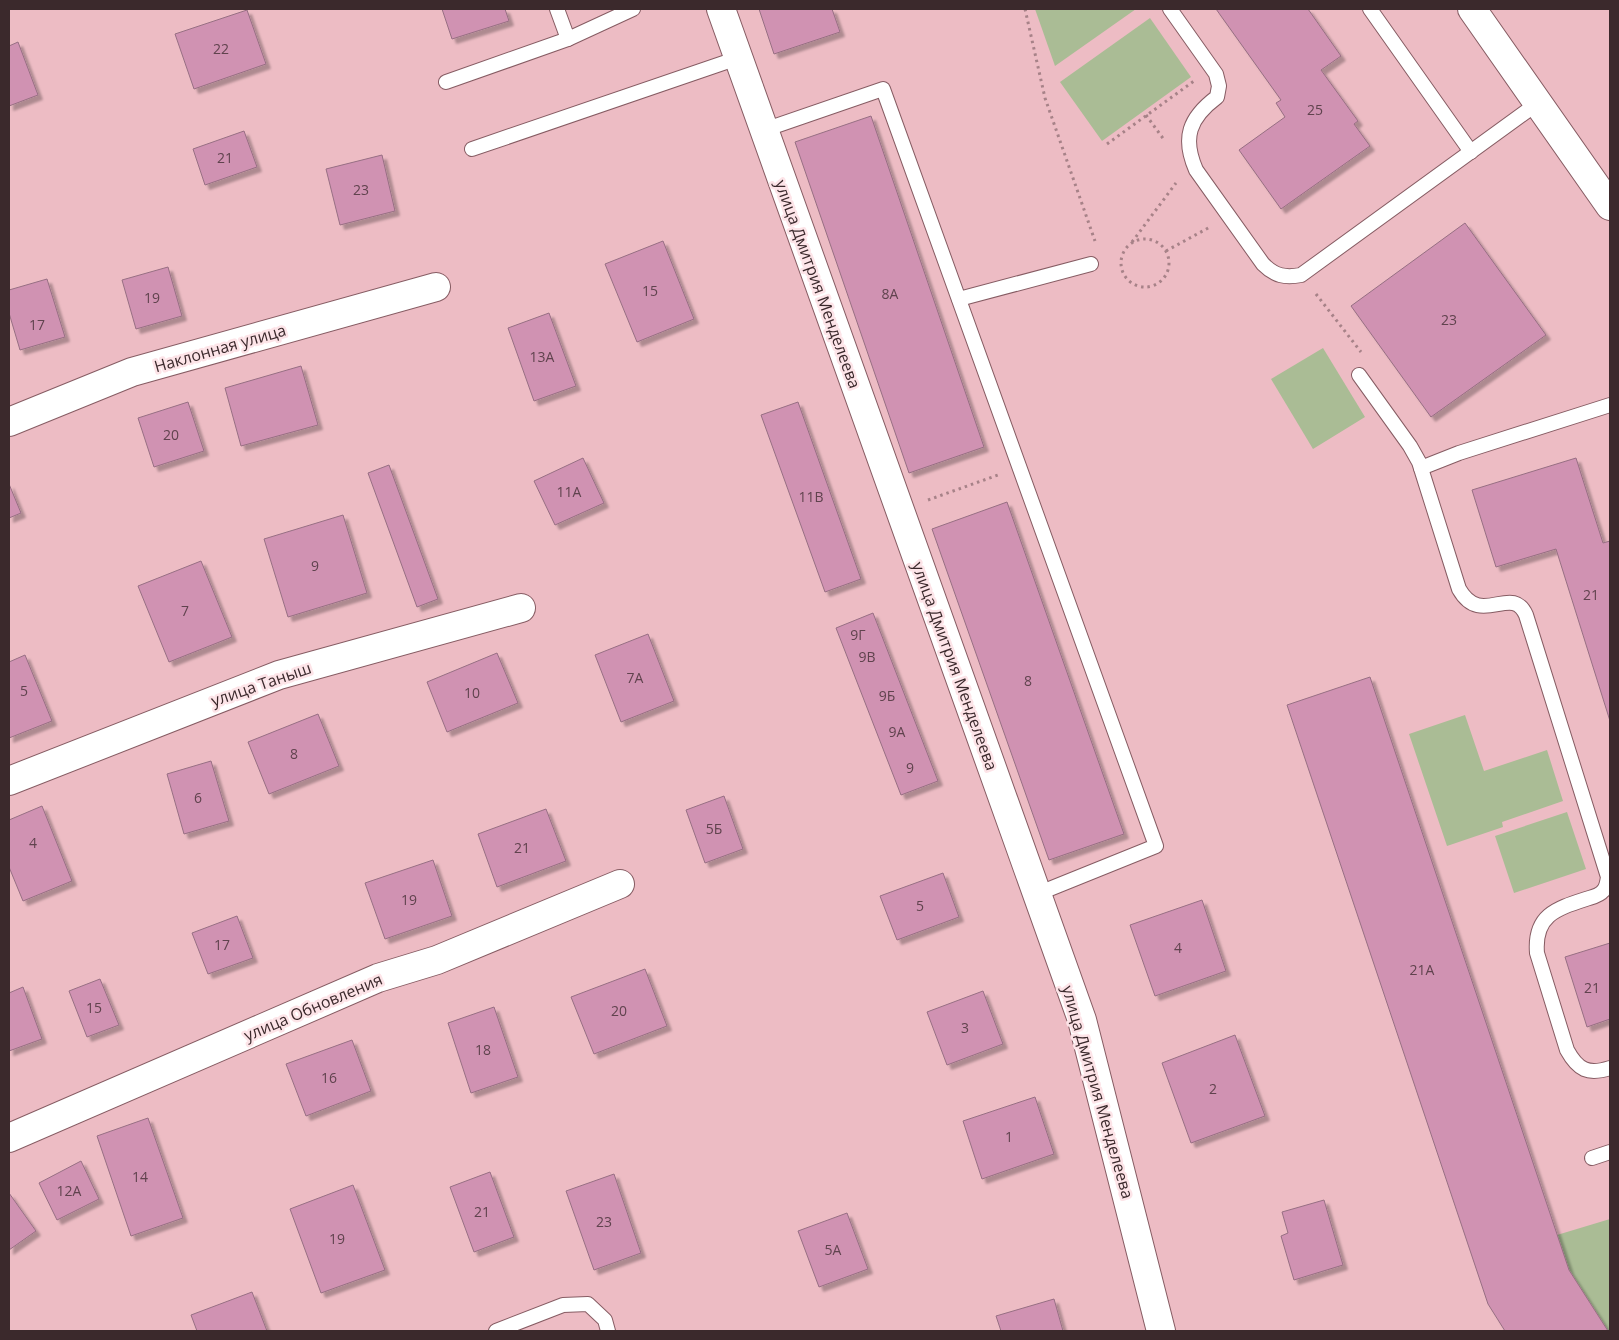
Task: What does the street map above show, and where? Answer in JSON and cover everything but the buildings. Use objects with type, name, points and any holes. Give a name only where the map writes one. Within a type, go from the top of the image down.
[{"type":"street","name":"улица Дмитрия Менделеева","points":[[721,9],[1082,1020],[1162,1331]]},
{"type":"street","points":[[1472,9],[1610,206]]},
{"type":"street","name":"Наклонная улица","points":[[9,422],[132,372],[436,287]]},
{"type":"street","name":"улица Таныш","points":[[9,781],[279,675],[521,608]]},
{"type":"street","name":"улица Обновления","points":[[9,1138],[378,978],[437,960],[620,884]]},
{"type":"lane","points":[[557,9],[568,39]]},
{"type":"lane","points":[[446,82],[568,39],[633,9]]},
{"type":"lane","points":[[1170,9],[1212,68],[1218,80],[1217,97],[1202,108],[1194,120],[1189,142],[1191,158],[1196,170],[1270,271],[1279,276],[1301,275],[1538,103]]},
{"type":"lane","points":[[1370,9],[1472,152]]},
{"type":"lane","points":[[472,149],[738,58]]},
{"type":"lane","points":[[764,130],[883,89],[1156,846],[1036,894]]},
{"type":"lane","points":[[959,299],[1091,264]]},
{"type":"lane","points":[[1359,375],[1410,446],[1421,468],[1459,590],[1463,597],[1470,603],[1483,607],[1492,607],[1505,602],[1518,604],[1523,608],[1529,624],[1608,877],[1607,884],[1602,893],[1559,908],[1546,917],[1536,941],[1537,953],[1567,1050],[1573,1062],[1580,1068],[1589,1071],[1601,1071],[1610,1068]]},
{"type":"lane","points":[[1421,468],[1459,453],[1610,405]]},
{"type":"lane","points":[[1592,1158],[1610,1152]]},
{"type":"lane","points":[[496,1331],[563,1305],[588,1304],[604,1320],[608,1331]]},
{"type":"path","points":[[1026,9],[1045,98],[1097,246]]},
{"type":"path","points":[[1107,144],[1212,68]]},
{"type":"path","points":[[1130,245],[1137,240],[1145,239],[1161,244],[1170,260],[1170,269],[1166,277],[1159,284],[1142,288],[1133,284],[1126,278],[1122,270],[1121,261],[1130,245],[1185,170],[1191,158]]},
{"type":"path","points":[[1166,251],[1229,216]]},
{"type":"path","points":[[1301,275],[1362,352]]},
{"type":"path","points":[[922,502],[1020,468]]},
{"type":"green space","points":[[1035,9],[1136,9],[1055,66]]},
{"type":"green space","points":[[1150,18],[1191,77],[1102,141],[1060,82]]},
{"type":"green space","points":[[1323,348],[1365,417],[1313,449],[1271,379]]},
{"type":"green space","points":[[1465,715],[1484,771],[1547,750],[1563,801],[1502,822],[1503,827],[1447,846],[1409,734]]},
{"type":"green space","points":[[1567,812],[1586,869],[1514,893],[1495,836]]},
{"type":"green space","points":[[1610,1219],[1610,1331],[1608,1331],[1569,1270],[1557,1235]]}]
